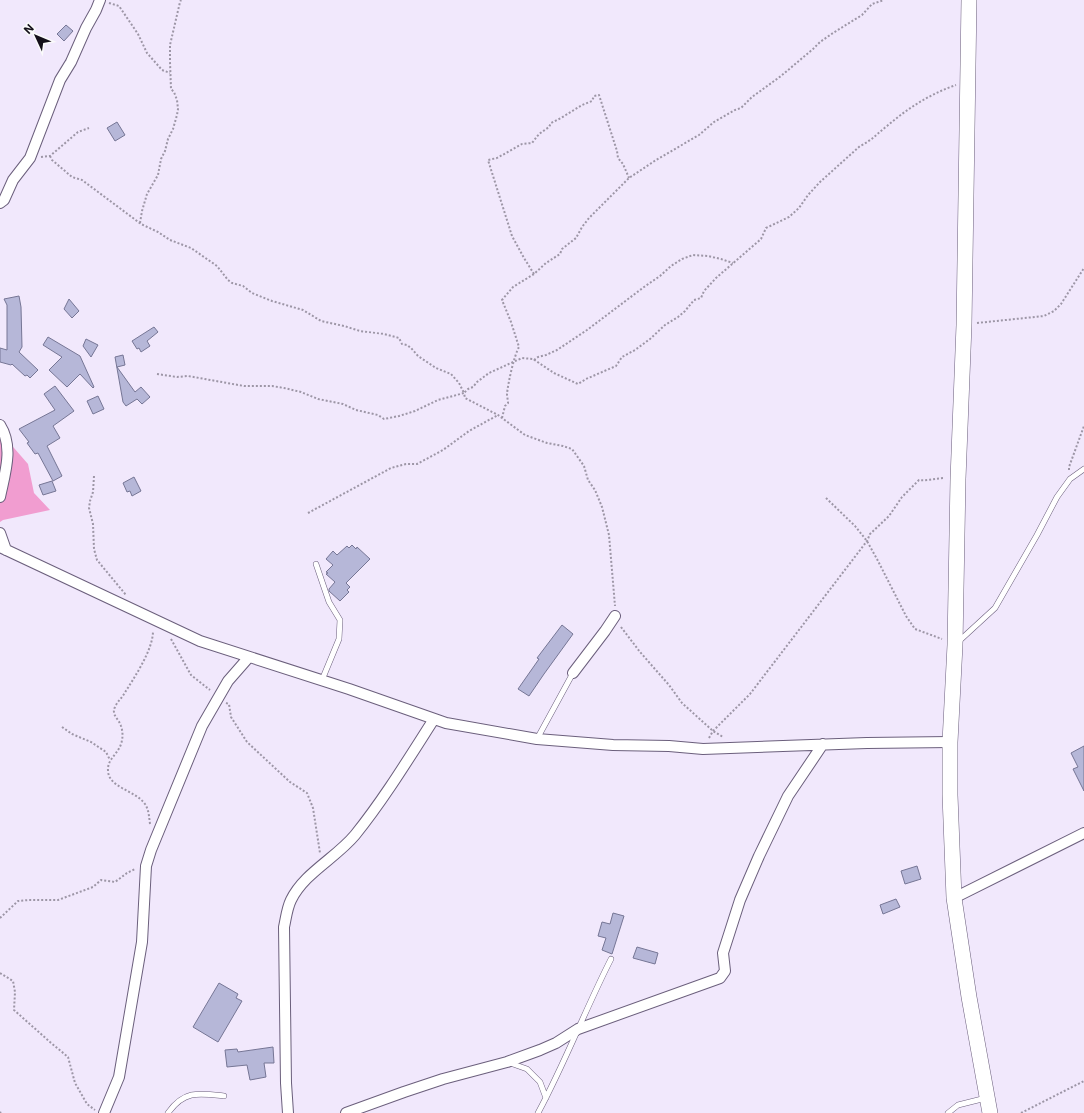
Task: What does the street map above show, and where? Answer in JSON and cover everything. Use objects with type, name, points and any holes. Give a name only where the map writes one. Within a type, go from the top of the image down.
[{"type":"street","points":[[0,203],[4,200],[13,180],[30,158],[60,80],[71,62],[100,0]]},
{"type":"street","points":[[969,0],[964,325],[950,742],[950,809],[954,898],[969,997],[990,1113]]},
{"type":"street","points":[[0,425],[4,431],[8,445],[8,457],[0,497]]},
{"type":"street","points":[[0,533],[3,549],[200,641],[378,698],[434,719],[454,724],[537,739],[613,745],[669,746],[703,749],[823,744],[950,742]]},
{"type":"street","points":[[574,673],[615,616]]},
{"type":"street","points":[[104,1113],[121,1070],[142,942],[146,866],[151,850],[202,726],[228,681],[249,657]]},
{"type":"street","points":[[288,1113],[286,1083],[284,927],[290,901],[304,882],[354,836],[368,818],[434,719]]},
{"type":"street","points":[[346,1113],[443,1079],[507,1062],[556,1043],[578,1030],[720,978],[725,972],[723,953],[740,900],[759,856],[788,796],[823,744]]},
{"type":"street","points":[[954,898],[1084,833]]},
{"type":"lane","points":[[954,645],[995,608],[1038,535],[1057,496],[1070,479],[1084,469]]},
{"type":"lane","points":[[316,564],[329,602],[340,620],[339,639],[322,680]]},
{"type":"lane","points":[[537,739],[574,673]]},
{"type":"lane","points":[[538,1113],[611,959]]},
{"type":"lane","points":[[507,1062],[527,1069],[540,1082],[546,1098]]},
{"type":"lane","points":[[168,1113],[173,1106],[184,1097],[198,1093],[224,1096]]},
{"type":"lane","points":[[948,1113],[958,1106],[987,1098]]},
{"type":"path","points":[[100,0],[119,6],[138,34],[147,53],[162,70],[170,73]]},
{"type":"path","points":[[140,223],[147,194],[158,175],[161,158],[166,151],[168,139],[173,129],[178,109],[177,100],[171,89],[170,45],[181,0]]},
{"type":"path","points":[[502,418],[505,406],[508,403],[507,394],[515,354],[519,347],[502,300],[514,287],[560,254],[562,249],[576,238],[589,218],[629,178],[699,135],[714,122],[741,108],[752,97],[781,76],[820,42],[862,15],[872,4],[884,0]]},
{"type":"path","points":[[157,374],[188,376],[244,386],[272,386],[284,388],[301,392],[318,399],[343,404],[356,410],[378,415],[384,419],[415,411],[438,400],[464,393],[489,373],[522,358],[534,360],[554,373],[578,384],[616,366],[622,357],[635,350],[665,325],[678,317],[694,300],[701,298],[704,291],[716,278],[761,239],[766,228],[799,208],[808,194],[860,146],[876,136],[918,102],[930,95],[957,84],[968,84]]},
{"type":"path","points":[[534,274],[512,236],[488,160],[497,158],[522,144],[532,143],[539,134],[550,127],[551,122],[561,118],[592,100],[594,96],[599,95],[618,158],[623,164],[629,178]]},
{"type":"path","points":[[30,158],[50,156],[78,132],[89,128]]},
{"type":"path","points":[[50,156],[52,160],[72,177],[82,180],[140,223],[170,240],[191,248],[217,266],[232,283],[243,286],[252,293],[272,301],[303,310],[321,321],[360,331],[384,334],[399,338],[402,344],[407,345],[418,356],[436,368],[451,374],[459,383],[465,398],[502,418],[525,435],[547,443],[572,449],[584,466],[588,480],[595,490],[602,507],[609,535],[616,601],[615,616],[622,629],[669,685],[682,703],[713,731],[738,747]]},
{"type":"path","points":[[534,360],[557,350],[587,330],[682,259],[693,255],[708,256],[733,263]]},
{"type":"path","points":[[964,325],[1044,316],[1054,312],[1061,304],[1084,268]]},
{"type":"path","points":[[308,513],[391,468],[406,464],[417,464],[429,456],[443,450],[469,432],[498,416]]},
{"type":"path","points":[[1070,479],[1069,467],[1084,426]]},
{"type":"path","points":[[94,476],[94,492],[89,508],[93,524],[94,550],[97,560],[108,575],[124,591],[134,610]]},
{"type":"path","points":[[703,749],[713,731],[750,694],[867,541],[870,534],[889,516],[902,497],[919,480],[922,481],[938,478],[958,479]]},
{"type":"path","points":[[826,498],[855,526],[867,541],[906,616],[915,629],[954,645]]},
{"type":"path","points":[[150,824],[145,804],[138,797],[114,783],[109,777],[107,769],[110,760],[121,745],[123,736],[121,724],[115,717],[115,706],[124,695],[144,660],[152,641],[153,632],[151,618]]},
{"type":"path","points":[[166,626],[171,642],[191,675],[229,704],[231,717],[247,742],[290,782],[307,794],[313,808],[322,866]]},
{"type":"path","points":[[62,727],[72,734],[96,745],[106,752],[110,760]]},
{"type":"path","points":[[0,918],[18,901],[58,900],[93,888],[102,880],[116,882],[136,868],[146,866]]},
{"type":"path","points":[[0,973],[13,981],[15,992],[14,1010],[68,1057],[74,1083],[87,1104],[99,1113]]},
{"type":"path","points":[[1021,1113],[1084,1081]]},
{"type":"shaded area","points":[[0,432],[28,464],[34,493],[50,510],[3,520],[0,522]]},
{"type":"building","points":[[66,25],[73,31],[64,41],[57,34]]},
{"type":"building","points":[[117,122],[125,135],[115,141],[107,128]]},
{"type":"building","points":[[19,296],[21,307],[22,347],[19,352],[38,370],[30,378],[27,375],[25,376],[12,364],[0,362],[0,348],[7,350],[7,305],[4,299]]},
{"type":"building","points":[[69,299],[79,311],[72,318],[64,309]]},
{"type":"building","points":[[154,327],[158,332],[147,341],[150,346],[141,352],[132,341]]},
{"type":"building","points":[[48,337],[80,356],[94,387],[93,388],[80,374],[67,387],[49,370],[62,357],[43,345]]},
{"type":"building","points":[[86,339],[98,345],[91,357],[83,346]]},
{"type":"building","points":[[123,355],[125,365],[117,367],[135,392],[141,387],[150,397],[142,404],[137,399],[126,406],[123,402],[115,357]]},
{"type":"building","points":[[55,386],[74,411],[53,426],[60,438],[47,446],[62,476],[53,481],[38,453],[35,454],[27,443],[29,442],[19,429],[55,410],[44,394]]},
{"type":"building","points":[[98,396],[104,409],[93,414],[87,401]]},
{"type":"building","points":[[134,477],[141,491],[132,496],[130,491],[127,492],[123,483]]},
{"type":"building","points":[[52,481],[56,491],[43,495],[39,485]]},
{"type":"building","points":[[352,545],[356,549],[357,547],[370,559],[346,583],[350,587],[347,590],[349,592],[340,601],[329,591],[335,582],[326,574],[328,573],[326,572],[333,565],[326,559],[333,551],[337,555],[347,546],[349,548]]},
{"type":"building","points":[[562,625],[573,634],[529,696],[518,689],[539,659],[537,658]]},
{"type":"building","points":[[1084,746],[1084,791],[1073,769],[1078,767],[1071,753]]},
{"type":"building","points":[[917,866],[921,879],[905,884],[901,871]]},
{"type":"building","points":[[896,899],[900,907],[883,914],[880,905]]},
{"type":"building","points":[[613,913],[624,916],[612,954],[602,950],[606,938],[598,936],[602,922],[610,924]]},
{"type":"building","points":[[637,947],[658,953],[655,964],[633,958]]},
{"type":"building","points":[[219,983],[238,994],[236,998],[242,1001],[218,1042],[193,1027]]},
{"type":"building","points":[[273,1047],[274,1063],[264,1063],[266,1077],[250,1080],[247,1065],[227,1067],[225,1050],[237,1049],[238,1052]]}]
